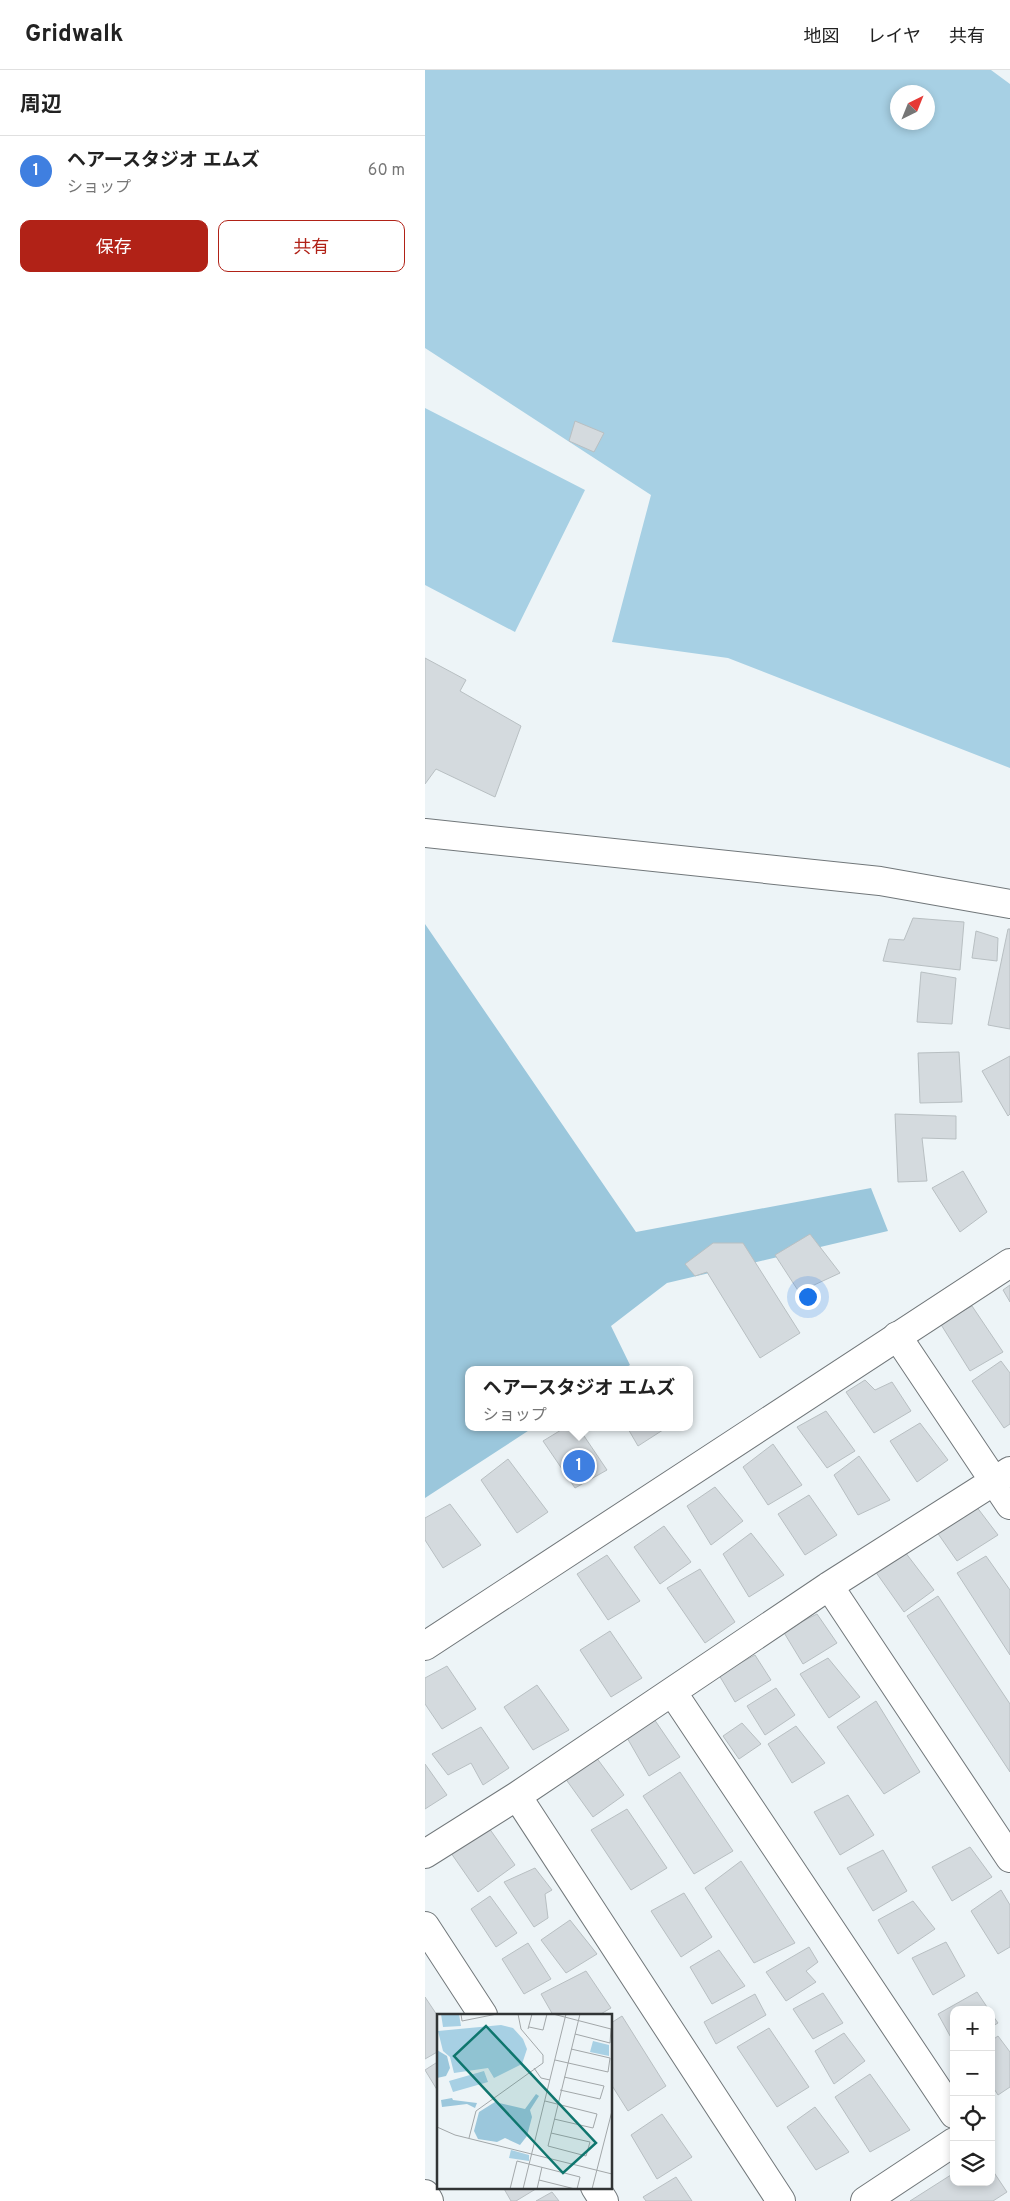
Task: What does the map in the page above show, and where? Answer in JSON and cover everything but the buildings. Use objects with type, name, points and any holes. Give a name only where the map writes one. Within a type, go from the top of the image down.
[{"type":"street","points":[[425,833],[880,880],[1010,904]]},
{"type":"street","points":[[425,1646],[1010,1263]]},
{"type":"street","points":[[897,1336],[1002,1476],[1010,1506]]},
{"type":"street","points":[[425,1854],[673,1693],[829,1586],[1002,1476]]},
{"type":"street","points":[[829,1586],[1010,1858]]},
{"type":"street","points":[[673,1693],[950,2108]]},
{"type":"street","points":[[517,1796],[781,2201]]},
{"type":"street","points":[[425,1926],[482,2014]]},
{"type":"street","points":[[865,2201],[950,2145]]},
{"type":"street","points":[[596,2188],[604,2201]]},
{"type":"street","points":[[425,2194],[429,2201]]},
{"type":"shaded area","points":[[425,70],[991,70],[1010,84],[1010,768],[728,658],[612,642],[651,495],[425,348]]},
{"type":"shaded area","points":[[425,408],[585,490],[515,632],[425,585]]},
{"type":"shaded area","points":[[425,924],[636,1232],[871,1188],[888,1231],[667,1283],[611,1326],[630,1365],[628,1366],[465,1366],[465,1431],[528,1431],[425,1498]]},
{"type":"place","name":"ヘアースタジオ エムズ","points":[[579,1466]]}]
